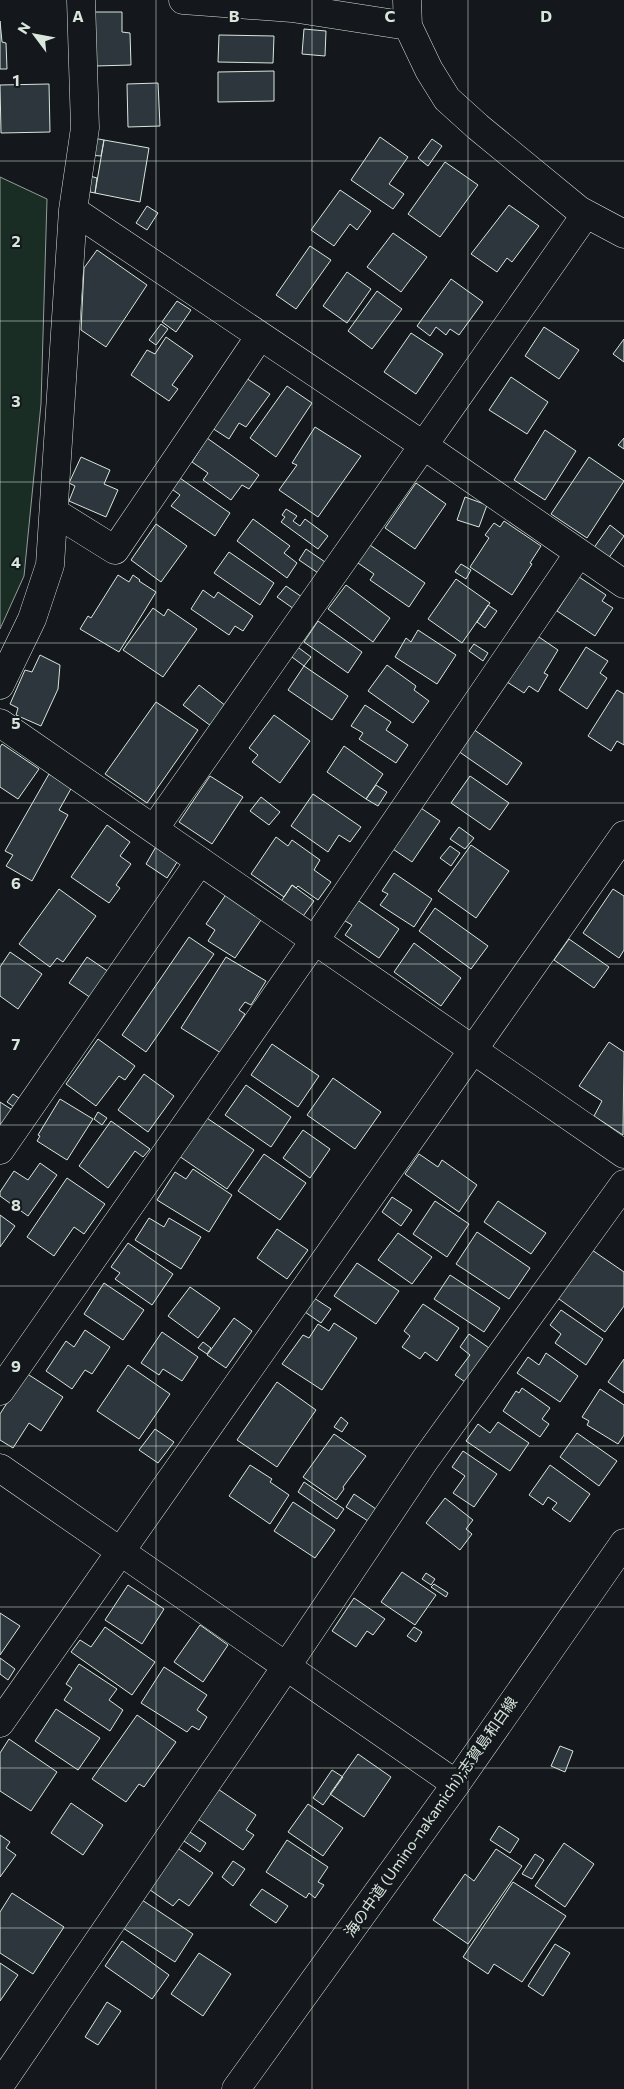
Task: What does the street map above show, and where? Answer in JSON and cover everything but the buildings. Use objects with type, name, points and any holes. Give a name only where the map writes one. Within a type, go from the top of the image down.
[{"type":"street","points":[[0,685],[32,619],[50,565],[73,210],[85,128],[82,0]]},
{"type":"street","points":[[183,0],[292,8],[408,13],[429,70],[447,99],[478,127],[586,214],[624,234]]},
{"type":"street","points":[[73,210],[423,445],[624,584]]},
{"type":"street","points":[[154,829],[586,214]]},
{"type":"street","points":[[54,512],[115,550],[260,336]]},
{"type":"street","points":[[0,1391],[315,940],[578,553]]},
{"type":"street","points":[[0,723],[624,1154]]},
{"type":"street","points":[[0,1723],[624,835]]},
{"type":"street","points":[[0,1150],[200,861]]},
{"type":"street","points":[[0,2085],[425,1460],[624,1184]]},
{"type":"street","points":[[0,1468],[456,1784]]},
{"type":"street","name":"海の中道 (Umino-nakamichi);志賀島和白線","points":[[236,2089],[456,1784],[624,1543]]},
{"type":"green space","points":[[0,177],[47,199],[41,404],[24,576],[0,629]]}]
